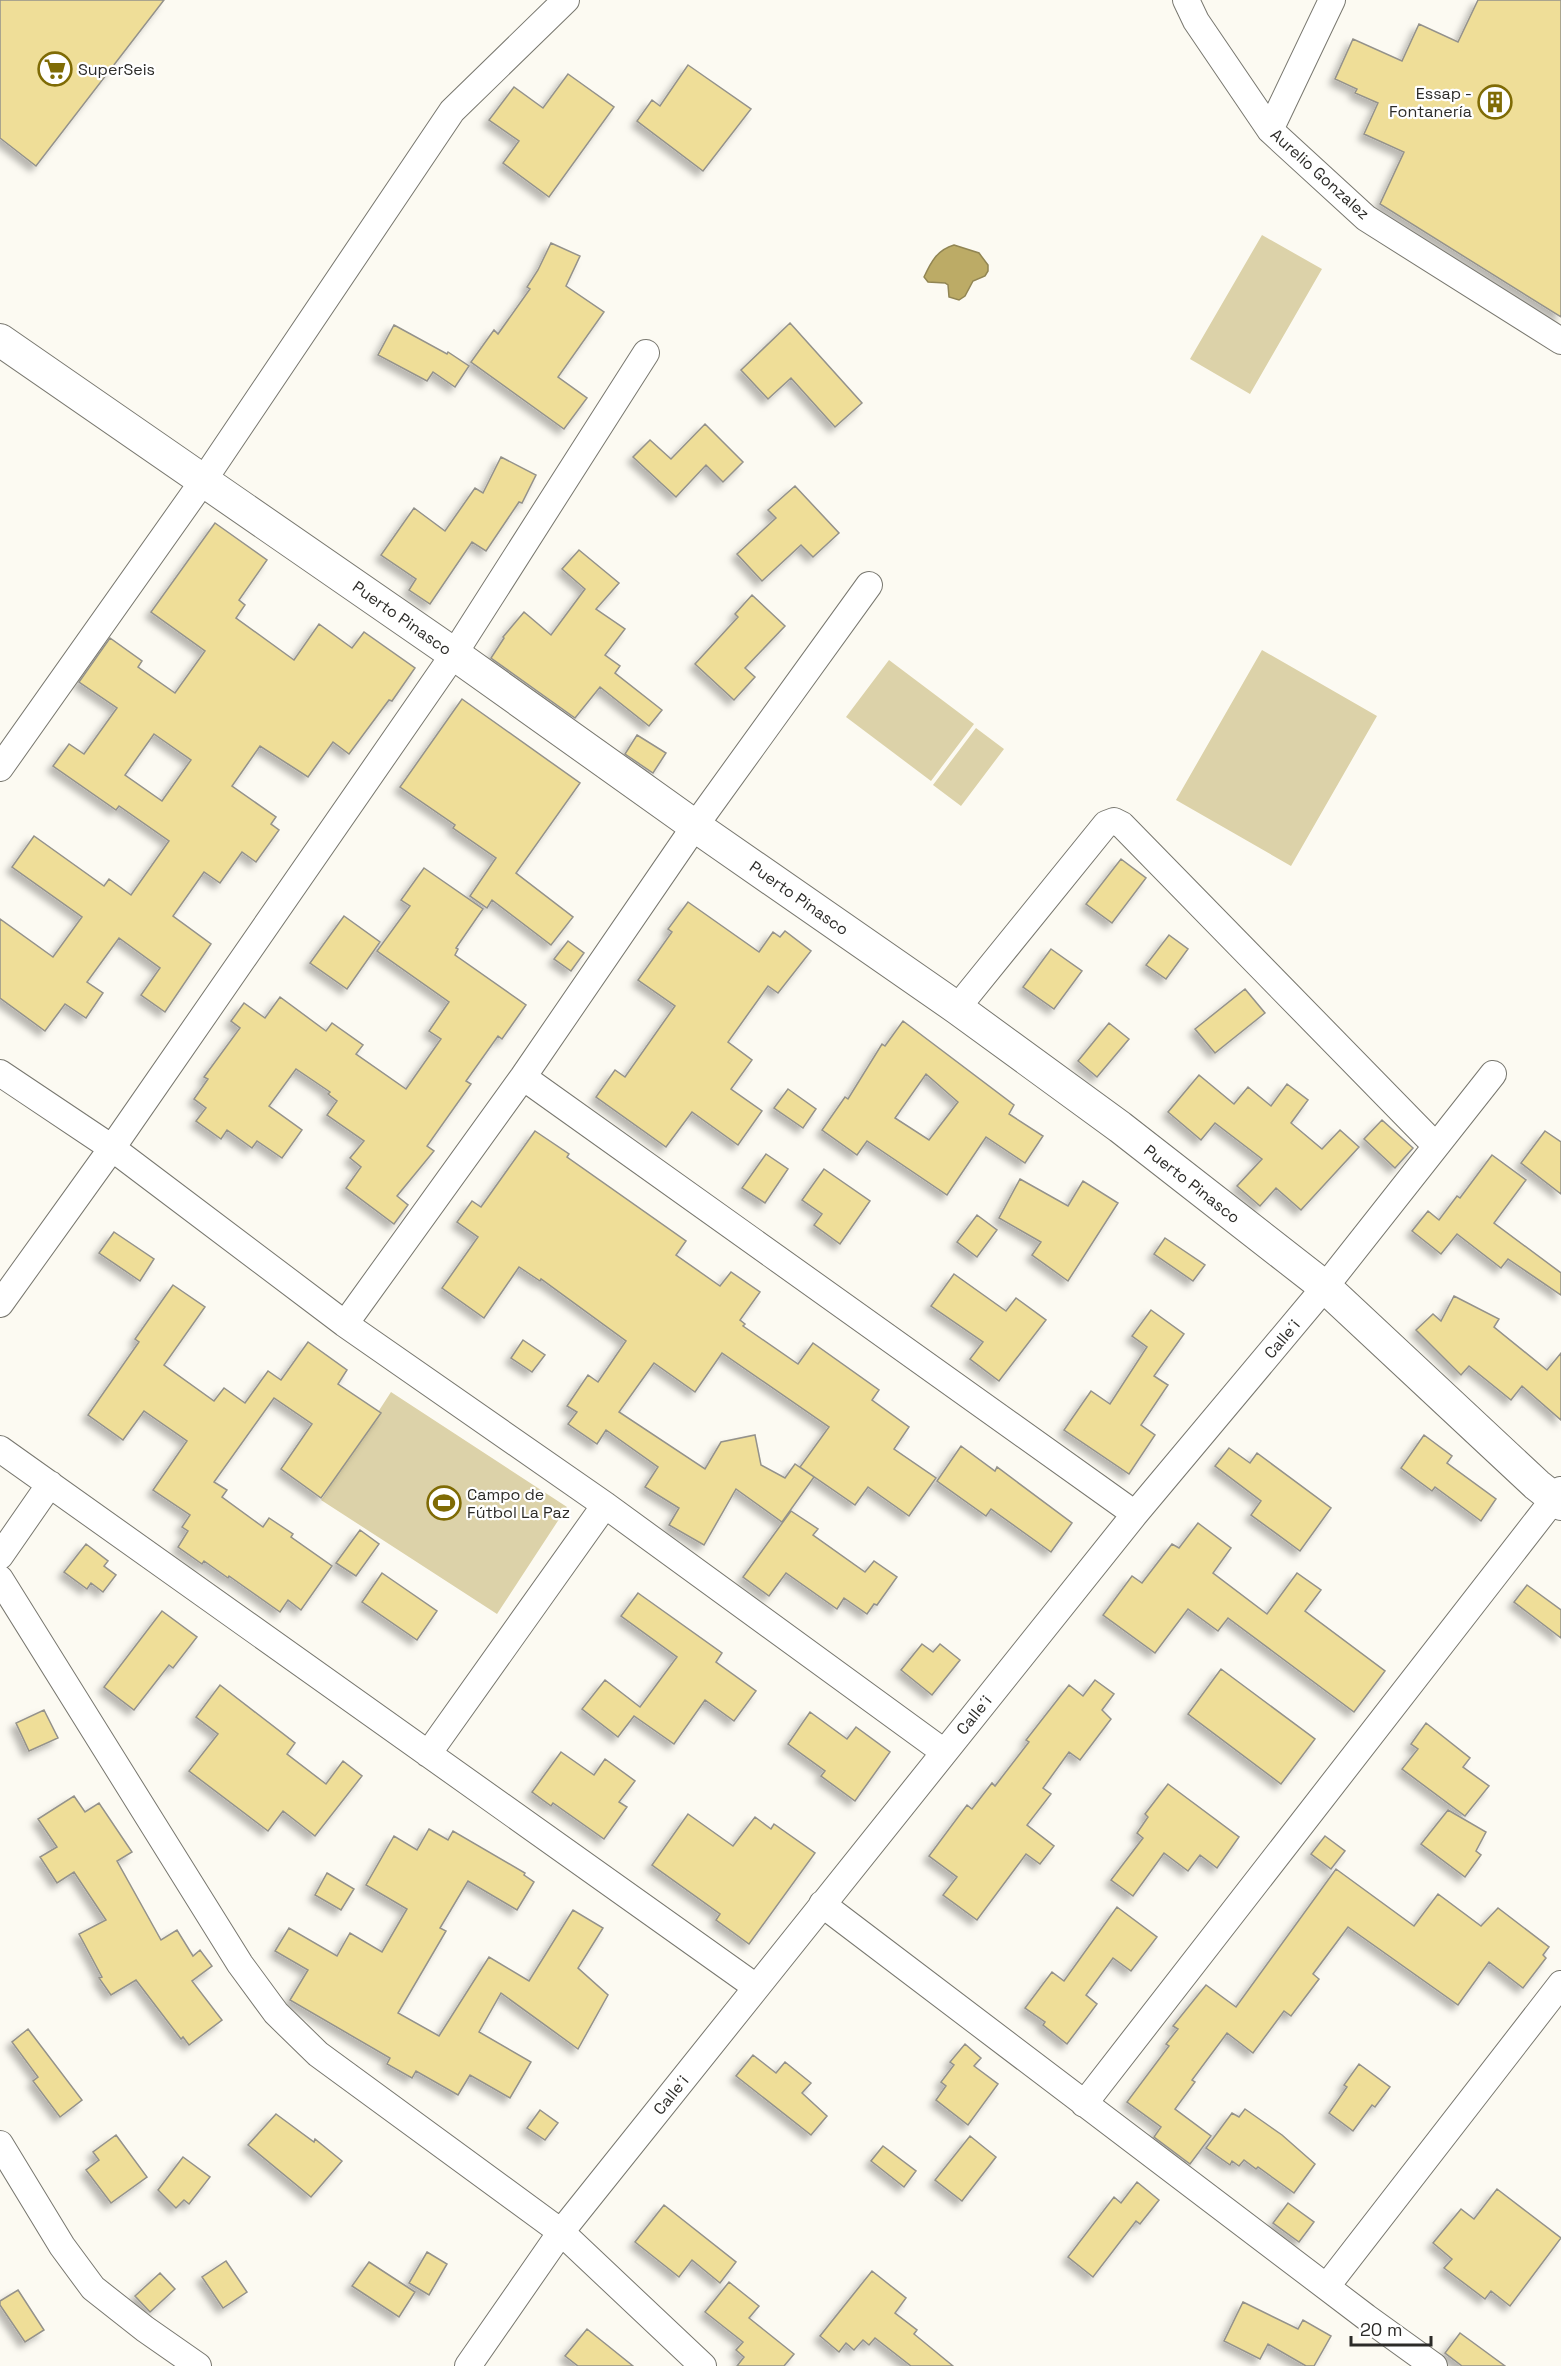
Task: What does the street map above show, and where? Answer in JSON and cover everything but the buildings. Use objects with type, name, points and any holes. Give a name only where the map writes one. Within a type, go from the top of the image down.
[{"type":"street","points":[[0,768],[202,481],[452,111],[566,0]]},
{"type":"street","name":"Aurelio Gonzalez","points":[[1186,0],[1196,21],[1270,130],[1366,218],[1561,341]]},
{"type":"street","points":[[1270,130],[1332,0]]},
{"type":"street","name":"Puerto Pinasco","points":[[0,340],[454,654],[695,826],[957,1008],[1120,1127],[1325,1287],[1537,1485],[1559,1498]]},
{"type":"street","points":[[0,1304],[112,1148],[454,654],[646,353]]},
{"type":"street","points":[[345,1324],[523,1077],[695,826],[869,585]]},
{"type":"street","points":[[957,1008],[1106,824],[1117,822],[1436,1146]]},
{"type":"street","points":[[0,1073],[112,1148],[345,1324],[605,1505],[944,1752]]},
{"type":"street","name":"Calle´i","points":[[468,2366],[561,2232],[1135,1515],[1325,1287],[1493,1074]]},
{"type":"street","points":[[523,1077],[1135,1515]]},
{"type":"street","points":[[0,1449],[756,1987]]},
{"type":"street","points":[[0,1556],[50,1484]]},
{"type":"street","points":[[1084,2104],[1559,1498]]},
{"type":"street","points":[[428,1754],[605,1505]]},
{"type":"street","points":[[0,1579],[240,1964],[276,2013],[318,2054],[561,2232],[703,2366]]},
{"type":"street","points":[[822,1904],[1434,2366]]},
{"type":"street","points":[[1327,2286],[1561,1984]]},
{"type":"street","points":[[0,2144],[62,2246],[93,2288],[145,2329],[198,2366]]},
{"type":"shaded area","points":[[1262,235],[1322,269],[1250,394],[1190,359]]},
{"type":"shaded area","points":[[954,245],[979,253],[988,265],[985,276],[973,281],[965,296],[959,300],[949,297],[948,285],[945,283],[928,282],[924,277],[939,253]]},
{"type":"shaded area","points":[[1262,650],[1377,716],[1291,866],[1176,800]]},
{"type":"shaded area","points":[[889,660],[974,724],[931,781],[846,717]]},
{"type":"shaded area","points":[[976,728],[1004,749],[961,806],[933,785]]},
{"type":"shaded area","name":"Campo de Fútbol La Paz","points":[[391,1392],[567,1507],[497,1614],[321,1500]]},
{"type":"place","name":"SuperSeis","points":[[55,69]]},
{"type":"place","name":"Essap - Fontanería","points":[[1495,102]]},
{"type":"place","name":"Campo de Fútbol La Paz","points":[[444,1503]]}]
